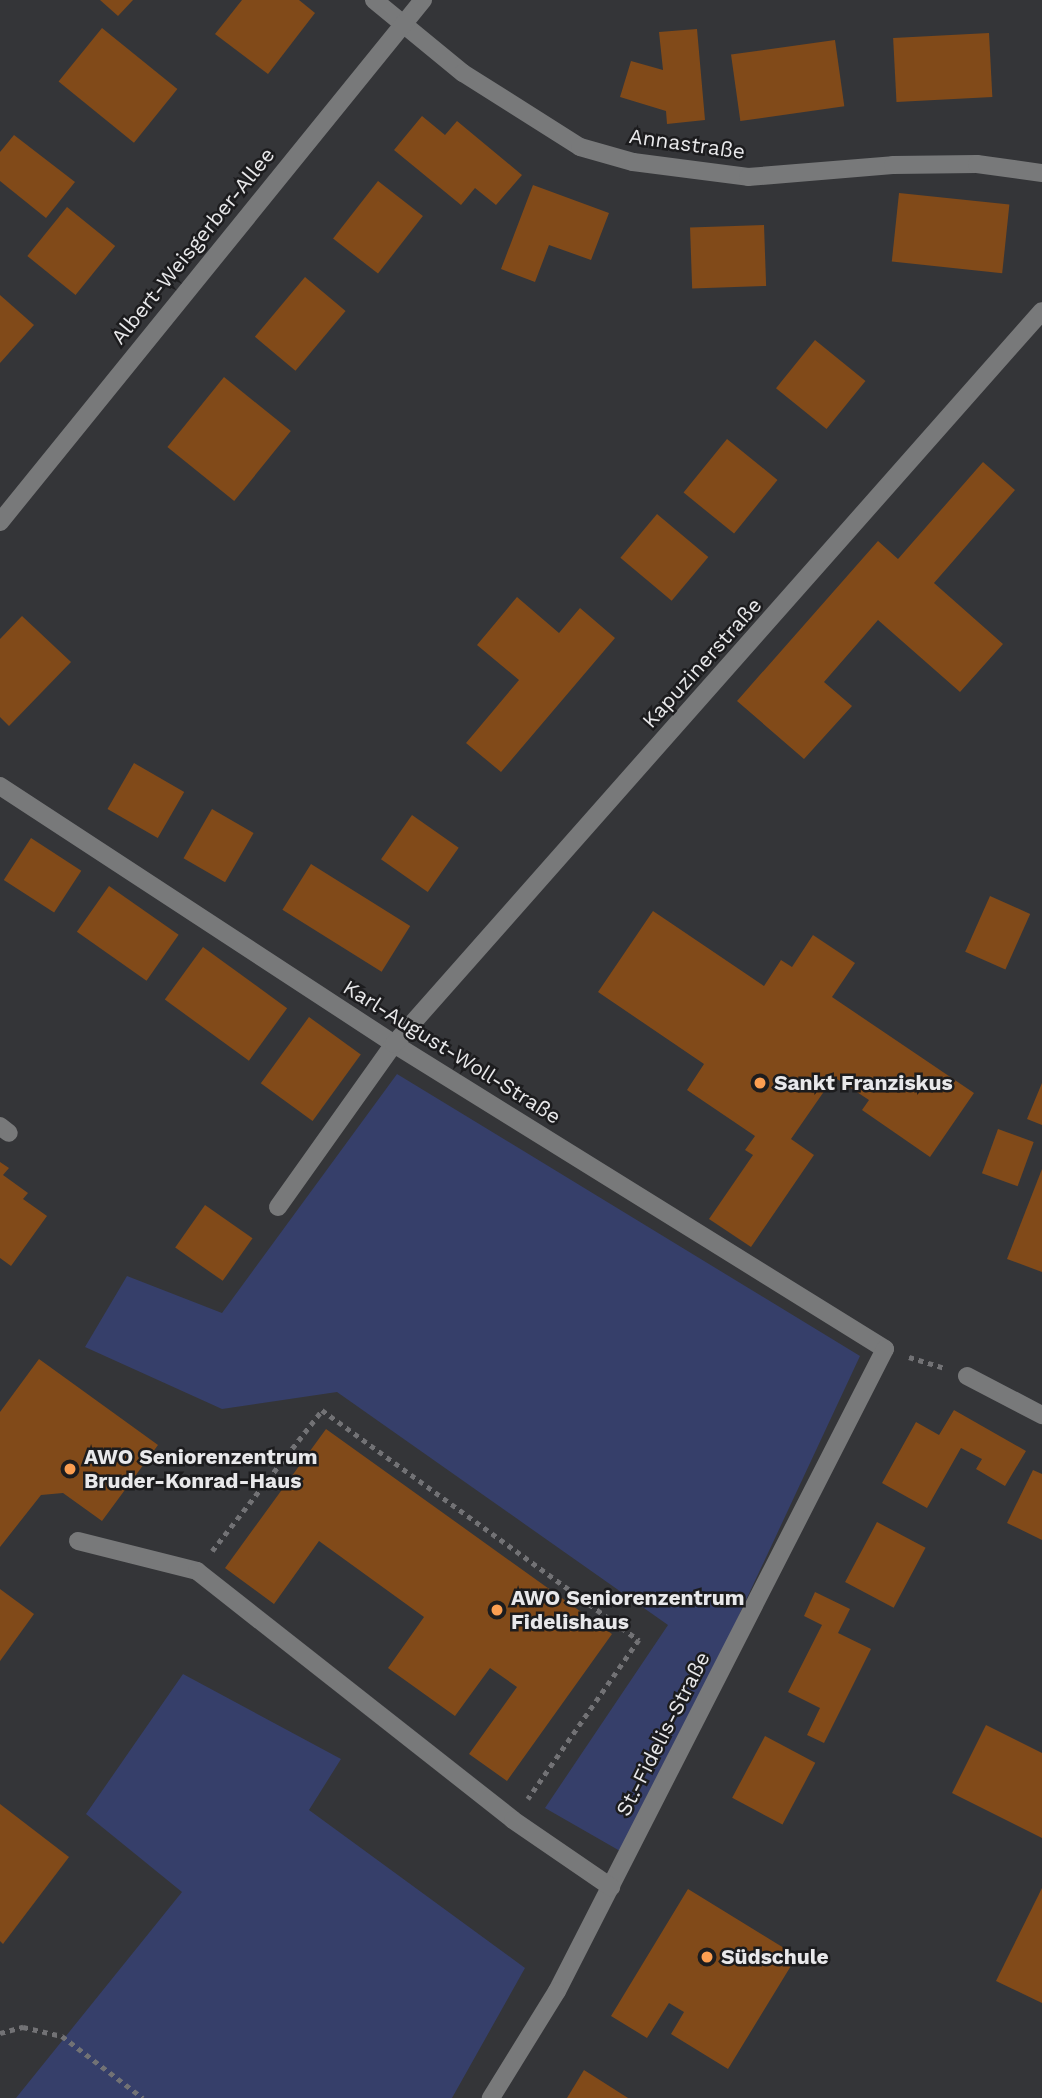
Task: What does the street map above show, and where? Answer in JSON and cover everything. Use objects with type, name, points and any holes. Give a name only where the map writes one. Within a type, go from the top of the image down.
[{"type":"street","name":"Annastraße","points":[[374,0],[463,74],[580,147],[633,162],[748,177],[893,164],[977,164],[1042,173]]},
{"type":"street","name":"Albert-Weisgerber-Allee","points":[[0,522],[423,0]]},
{"type":"street","name":"Kapuzinerstraße","points":[[278,1207],[394,1045],[1042,311]]},
{"type":"street","name":"Karl-August-Woll-Straße","points":[[0,786],[394,1045],[885,1349]]},
{"type":"street","name":"St.-Fidelis-Straße","points":[[491,2098],[557,1991],[885,1349]]},
{"type":"street","points":[[967,1376],[1042,1415]]},
{"type":"street","points":[[78,1541],[197,1571],[513,1821],[611,1886]]},
{"type":"path","points":[[885,1349],[967,1376]]},
{"type":"path","points":[[197,1571],[322,1410],[639,1640],[513,1821]]},
{"type":"path","points":[[0,2033],[23,2026],[62,2036],[143,2098]]},
{"type":"shaded area","points":[[397,1074],[860,1356],[627,1855],[545,1808],[668,1625],[337,1392],[222,1409],[85,1347],[127,1276],[222,1313]]},
{"type":"shaded area","points":[[183,1674],[341,1759],[309,1810],[525,1968],[452,2098],[16,2098],[182,1892],[86,1814]]},
{"type":"building","points":[[100,0],[133,0],[118,16]]},
{"type":"building","points":[[242,0],[299,0],[315,13],[268,74],[215,34]]},
{"type":"building","points":[[102,28],[177,89],[134,143],[59,82]]},
{"type":"building","points":[[697,29],[705,120],[667,124],[666,111],[620,97],[631,61],[663,70],[659,32]]},
{"type":"building","points":[[989,33],[992,97],[896,102],[893,38]]},
{"type":"building","points":[[835,40],[844,106],[740,121],[731,55]]},
{"type":"building","points":[[422,116],[445,135],[457,121],[522,175],[496,205],[475,188],[461,205],[394,150]]},
{"type":"building","points":[[14,135],[75,182],[46,218],[0,181],[0,152]]},
{"type":"building","points":[[378,181],[423,216],[378,274],[333,239]]},
{"type":"building","points":[[533,185],[609,213],[591,260],[549,245],[535,282],[501,269]]},
{"type":"building","points":[[899,193],[1009,205],[1002,273],[892,262]]},
{"type":"building","points":[[67,207],[115,246],[76,295],[27,256]]},
{"type":"building","points":[[764,225],[766,286],[692,289],[690,228]]},
{"type":"building","points":[[305,277],[346,311],[295,371],[255,337]]},
{"type":"building","points":[[0,295],[34,325],[0,363]]},
{"type":"building","points":[[815,340],[866,381],[826,429],[776,388]]},
{"type":"building","points":[[224,377],[291,431],[234,501],[167,447]]},
{"type":"building","points":[[727,439],[778,480],[734,534],[684,493]]},
{"type":"building","points":[[983,462],[1015,490],[934,583],[1003,644],[960,692],[878,620],[824,682],[852,706],[804,759],[737,701],[878,541],[898,559]]},
{"type":"building","points":[[657,514],[708,557],[672,601],[620,558]]},
{"type":"building","points":[[517,597],[559,633],[580,608],[615,638],[501,772],[466,743],[519,680],[477,645]]},
{"type":"building","points":[[22,616],[71,662],[9,726],[0,717],[0,639]]},
{"type":"building","points":[[134,763],[184,792],[158,838],[108,809]]},
{"type":"building","points":[[212,809],[254,833],[225,882],[184,858]]},
{"type":"building","points":[[412,815],[459,848],[428,892],[381,859]]},
{"type":"building","points":[[31,838],[81,871],[54,913],[4,880]]},
{"type":"building","points":[[311,864],[410,926],[382,972],[282,910]]},
{"type":"building","points":[[109,886],[179,935],[147,981],[77,932]]},
{"type":"building","points":[[990,896],[1030,914],[1005,970],[965,952]]},
{"type":"building","name":"Sankt Franziskus","points":[[653,911],[764,986],[781,960],[792,967],[813,935],[855,963],[832,997],[974,1093],[930,1157],[862,1110],[869,1100],[834,1077],[791,1139],[814,1155],[751,1247],[709,1219],[753,1155],[745,1150],[755,1136],[687,1090],[704,1064],[598,992]]},
{"type":"building","points":[[203,947],[287,1008],[249,1061],[165,1000]]},
{"type":"building","points":[[309,1017],[361,1055],[313,1121],[261,1083]]},
{"type":"building","points":[[1042,1083],[1042,1125],[1027,1119]]},
{"type":"building","points":[[998,1129],[1034,1142],[1018,1186],[982,1173]]},
{"type":"building","points":[[0,1162],[9,1168],[3,1175],[28,1193],[23,1199],[47,1216],[11,1266],[0,1258]]},
{"type":"building","points":[[1042,1169],[1042,1272],[1007,1259]]},
{"type":"building","points":[[205,1205],[253,1238],[223,1281],[175,1248]]},
{"type":"building","name":"AWO Seniorenzentrum Bruder-Konrad-Haus","points":[[39,1359],[158,1445],[102,1521],[63,1493],[41,1495],[0,1547],[0,1412]]},
{"type":"building","points":[[954,1410],[1026,1451],[1005,1486],[976,1469],[982,1459],[961,1448],[927,1508],[882,1483],[916,1422],[939,1435]]},
{"type":"building","name":"AWO Seniorenzentrum Fidelishaus","points":[[326,1429],[612,1634],[507,1781],[469,1754],[517,1687],[490,1668],[455,1716],[388,1668],[424,1617],[319,1541],[274,1604],[225,1568]]},
{"type":"building","points":[[1033,1470],[1042,1474],[1042,1540],[1007,1523]]},
{"type":"building","points":[[877,1522],[926,1548],[894,1608],[845,1582]]},
{"type":"building","points":[[0,1589],[34,1614],[0,1661]]},
{"type":"building","points":[[815,1592],[850,1609],[838,1633],[871,1649],[824,1743],[807,1735],[820,1708],[788,1692],[822,1625],[804,1616]]},
{"type":"building","points":[[986,1725],[1042,1753],[1042,1838],[952,1793]]},
{"type":"building","points":[[765,1736],[815,1763],[782,1825],[732,1798]]},
{"type":"building","points":[[0,1804],[69,1857],[3,1944],[0,1941]]},
{"type":"building","points":[[1042,1888],[1042,2003],[996,1981]]},
{"type":"building","points":[[688,1889],[797,1956],[728,2069],[671,2034],[684,2012],[669,2003],[647,2038],[611,2016]]},
{"type":"building","points":[[584,2070],[628,2098],[567,2098]]},
{"type":"place","name":"Sankt Franziskus","points":[[760,1083]]},
{"type":"place","name":"AWO Seniorenzentrum Bruder-Konrad-Haus","points":[[70,1469]]},
{"type":"place","name":"AWO Seniorenzentrum Fidelishaus","points":[[497,1610]]},
{"type":"place","name":"Südschule","points":[[707,1957]]}]
